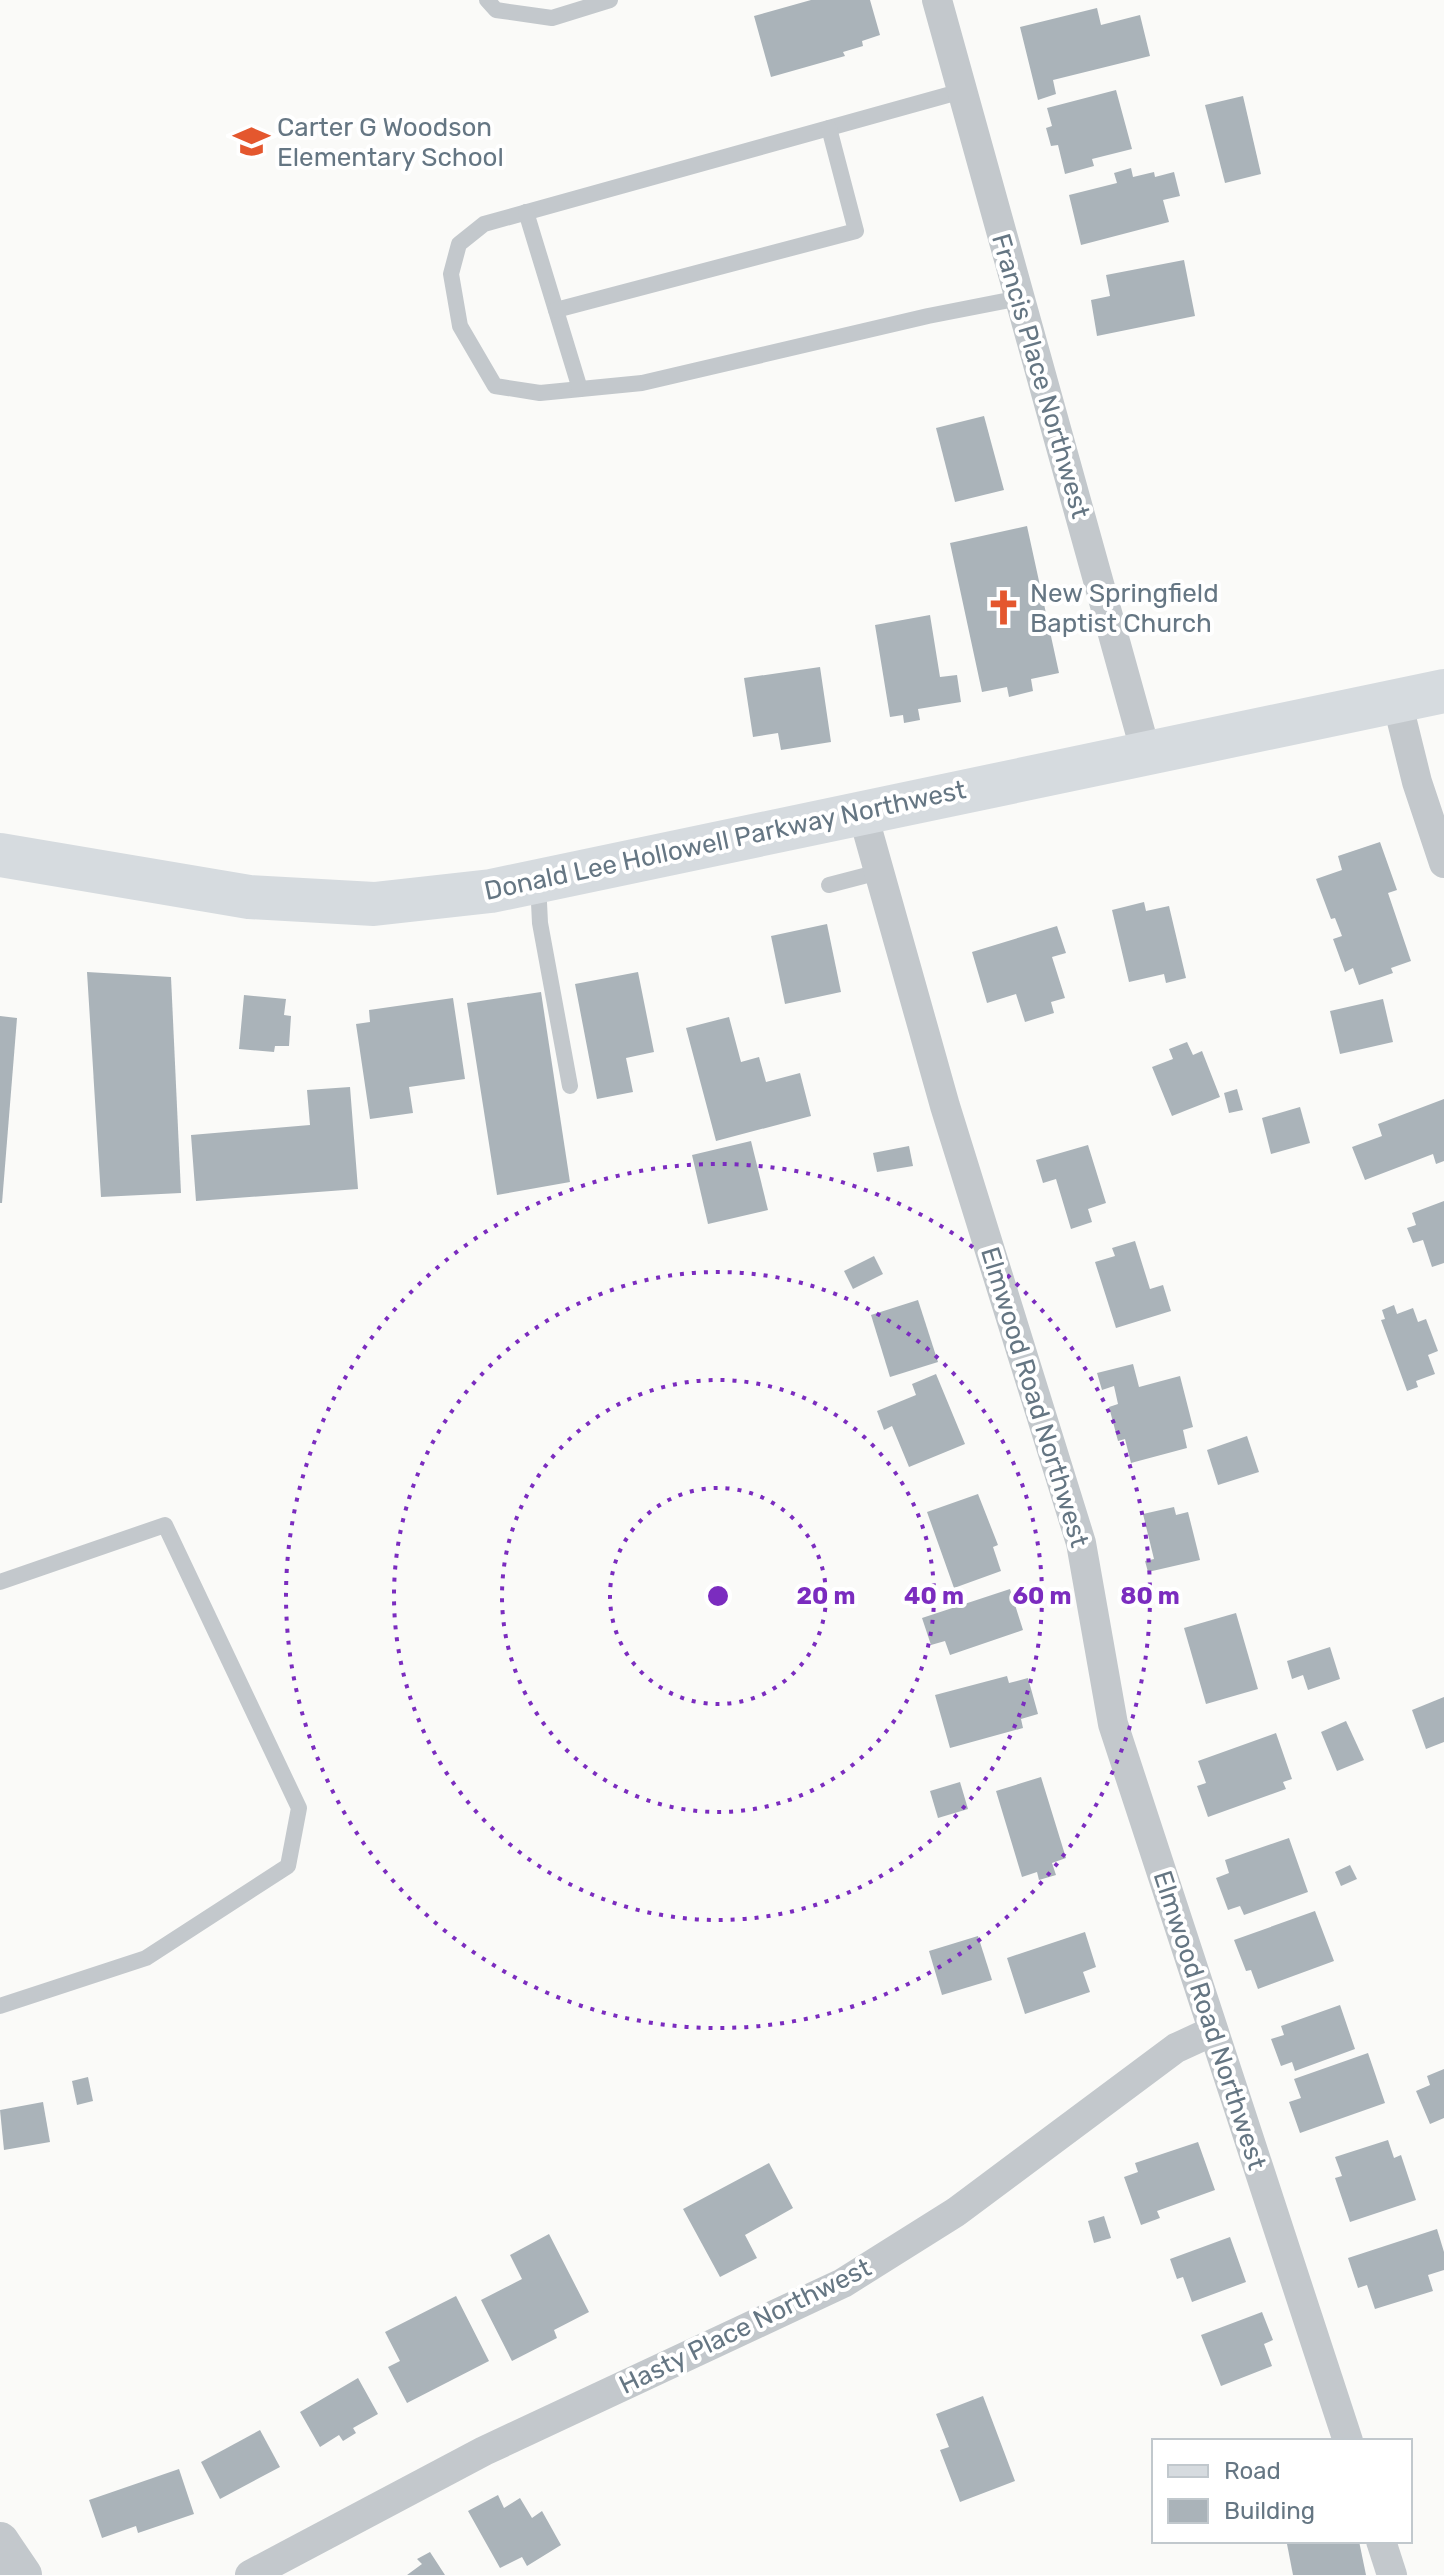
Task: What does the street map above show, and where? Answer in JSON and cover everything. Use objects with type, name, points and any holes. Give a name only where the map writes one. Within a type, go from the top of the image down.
[{"type":"main road","name":"Donald Lee Hollowell Parkway Northwest","points":[[0,855],[249,897],[374,904],[491,891],[1444,691]]},
{"type":"street","name":"Francis Place Northwest","points":[[937,0],[1146,753]]},
{"type":"street","points":[[1397,701],[1417,782],[1444,863]]},
{"type":"street","name":"Elmwood Road Northwest","points":[[862,811],[945,1106],[1081,1543],[1113,1724],[1347,2439]]},
{"type":"street","name":"Hasty Place Northwest","points":[[250,2575],[484,2451],[843,2283],[956,2212],[1176,2048],[1213,2031]]},
{"type":"street","points":[[0,2541],[23,2575]]},
{"type":"street","points":[[1382,2543],[1392,2575]]},
{"type":"lane","points":[[487,0],[496,10],[552,18],[610,0]]},
{"type":"lane","points":[[962,91],[484,224],[459,244],[451,274],[460,326],[495,386],[540,393],[642,383],[928,316],[1020,298]]},
{"type":"lane","points":[[556,310],[856,231],[829,128]]},
{"type":"lane","points":[[526,212],[580,389]]},
{"type":"lane","points":[[829,885],[879,872]]},
{"type":"lane","points":[[538,881],[540,923],[570,1086]]},
{"type":"lane","points":[[0,1582],[165,1525],[299,1808],[288,1866],[146,1958],[0,2006]]},
{"type":"building","points":[[811,0],[870,0],[880,35],[862,41],[863,46],[843,52],[845,56],[771,77],[754,16]]},
{"type":"building","points":[[1097,8],[1101,25],[1140,15],[1150,56],[1053,80],[1056,94],[1038,100],[1020,27]]},
{"type":"building","points":[[1116,90],[1132,149],[1092,159],[1094,166],[1065,174],[1058,145],[1051,146],[1046,128],[1052,126],[1047,108]]},
{"type":"building","points":[[1243,96],[1261,174],[1225,183],[1205,105]]},
{"type":"building","points":[[1131,168],[1133,177],[1154,172],[1155,177],[1174,172],[1180,196],[1163,200],[1169,222],[1081,245],[1069,195],[1117,183],[1114,173]]},
{"type":"building","points":[[1184,260],[1195,316],[1097,336],[1091,300],[1110,296],[1106,275]]},
{"type":"building","points":[[984,416],[1004,490],[955,502],[936,428]]},
{"type":"building","name":"New Springfield Baptist Church","points":[[1027,526],[1059,673],[1031,679],[1033,691],[1009,697],[1007,687],[982,692],[950,543]]},
{"type":"building","points":[[930,615],[940,677],[957,675],[961,702],[918,709],[920,720],[904,723],[903,715],[890,717],[875,625]]},
{"type":"building","points":[[820,667],[831,742],[781,750],[778,733],[753,737],[744,678]]},
{"type":"building","points":[[1380,842],[1397,890],[1388,893],[1411,961],[1391,968],[1393,973],[1359,985],[1353,968],[1345,972],[1333,939],[1342,936],[1335,918],[1331,919],[1316,879],[1342,870],[1338,856]]},
{"type":"building","points":[[1144,902],[1146,911],[1169,906],[1186,978],[1166,983],[1164,974],[1129,982],[1112,910]]},
{"type":"building","points":[[827,924],[841,992],[785,1004],[771,936]]},
{"type":"building","points":[[1057,926],[1066,953],[1052,957],[1065,998],[1051,1002],[1054,1013],[1025,1022],[1016,994],[987,1003],[972,952]]},
{"type":"building","points":[[87,972],[171,977],[181,1193],[101,1197]]},
{"type":"building","points":[[638,972],[654,1052],[626,1058],[633,1092],[597,1099],[575,984]]},
{"type":"building","points":[[541,992],[570,1182],[497,1195],[467,1003]]},
{"type":"building","points":[[244,995],[286,999],[284,1015],[291,1016],[289,1046],[275,1046],[274,1052],[239,1049]]},
{"type":"building","points":[[453,998],[465,1079],[409,1087],[413,1113],[370,1119],[356,1024],[370,1022],[369,1010]]},
{"type":"building","points":[[1383,999],[1393,1042],[1340,1054],[1330,1011]]},
{"type":"building","points":[[0,1016],[17,1018],[2,1203],[0,1203]]},
{"type":"building","points":[[729,1017],[741,1062],[759,1057],[766,1082],[800,1073],[811,1116],[716,1141],[686,1028]]},
{"type":"building","points":[[1187,1042],[1193,1055],[1202,1051],[1220,1097],[1172,1116],[1152,1067],[1173,1059],[1169,1049]]},
{"type":"building","points":[[350,1087],[358,1189],[196,1201],[191,1135],[310,1125],[307,1090]]},
{"type":"building","points":[[1237,1089],[1243,1110],[1229,1113],[1224,1093]]},
{"type":"building","points":[[1444,1099],[1444,1161],[1436,1164],[1433,1154],[1365,1180],[1352,1147],[1382,1136],[1378,1124]]},
{"type":"building","points":[[1300,1107],[1310,1143],[1271,1154],[1262,1118]]},
{"type":"building","points":[[751,1141],[768,1210],[708,1224],[692,1155]]},
{"type":"building","points":[[1088,1145],[1106,1203],[1088,1209],[1092,1222],[1071,1229],[1056,1179],[1043,1183],[1036,1160]]},
{"type":"building","points":[[909,1146],[913,1166],[877,1172],[873,1153]]},
{"type":"building","points":[[1444,1201],[1444,1263],[1432,1267],[1423,1240],[1413,1243],[1407,1228],[1416,1225],[1412,1213]]},
{"type":"building","points":[[1135,1241],[1150,1289],[1163,1285],[1171,1311],[1116,1328],[1095,1262],[1115,1256],[1112,1248]]},
{"type":"building","points":[[874,1256],[883,1274],[853,1289],[844,1271]]},
{"type":"building","points":[[918,1300],[938,1362],[890,1377],[871,1315]]},
{"type":"building","points":[[1394,1305],[1397,1314],[1413,1308],[1418,1322],[1426,1319],[1438,1351],[1428,1355],[1435,1374],[1416,1381],[1418,1387],[1407,1391],[1381,1320],[1385,1319],[1382,1310]]},
{"type":"building","points":[[1133,1364],[1139,1387],[1180,1376],[1193,1427],[1183,1430],[1187,1448],[1131,1463],[1125,1439],[1118,1441],[1109,1407],[1118,1404],[1114,1386],[1102,1390],[1097,1373]]},
{"type":"building","points":[[936,1374],[965,1444],[909,1467],[892,1426],[884,1430],[877,1411],[916,1395],[912,1384]]},
{"type":"building","points":[[1247,1436],[1259,1472],[1218,1485],[1207,1450]]},
{"type":"building","points":[[978,1494],[998,1545],[993,1547],[1001,1571],[954,1588],[927,1512]]},
{"type":"building","points":[[1174,1507],[1176,1515],[1188,1512],[1200,1560],[1148,1572],[1145,1561],[1154,1559],[1143,1514]]},
{"type":"building","points":[[1010,1589],[1023,1630],[950,1655],[945,1641],[931,1645],[922,1618]]},
{"type":"building","points":[[1236,1613],[1258,1689],[1206,1704],[1184,1628]]},
{"type":"building","points":[[1330,1647],[1340,1679],[1308,1690],[1303,1675],[1292,1679],[1287,1661]]},
{"type":"building","points":[[1007,1676],[1009,1683],[1028,1678],[1038,1714],[1021,1719],[1023,1728],[950,1748],[935,1695]]},
{"type":"building","points":[[1444,1697],[1444,1742],[1426,1749],[1412,1710]]},
{"type":"building","points":[[1346,1721],[1364,1760],[1337,1771],[1321,1732]]},
{"type":"building","points":[[1276,1733],[1292,1779],[1283,1782],[1286,1789],[1208,1817],[1197,1786],[1206,1783],[1198,1761]]},
{"type":"building","points":[[1041,1777],[1066,1858],[1052,1863],[1056,1875],[1039,1880],[1037,1872],[1022,1877],[996,1791]]},
{"type":"building","points":[[960,1782],[968,1809],[938,1818],[930,1791]]},
{"type":"building","points":[[1289,1838],[1308,1892],[1244,1915],[1240,1906],[1228,1910],[1216,1878],[1229,1873],[1225,1860]]},
{"type":"building","points":[[1350,1865],[1357,1879],[1341,1886],[1335,1872]]},
{"type":"building","points":[[1315,1911],[1334,1961],[1258,1989],[1251,1970],[1246,1971],[1234,1940]]},
{"type":"building","points":[[1085,1932],[1096,1967],[1083,1972],[1090,1992],[1025,2014],[1007,1958]]},
{"type":"building","points":[[978,1936],[992,1980],[942,1995],[929,1951]]},
{"type":"building","points":[[1340,2005],[1355,2049],[1295,2071],[1292,2062],[1281,2066],[1271,2039],[1284,2035],[1281,2026]]},
{"type":"building","points":[[1368,2053],[1385,2103],[1300,2133],[1289,2102],[1301,2098],[1294,2079]]},
{"type":"building","points":[[1444,2069],[1444,2118],[1430,2124],[1416,2091],[1430,2085],[1427,2076]]},
{"type":"building","points":[[88,2077],[93,2101],[77,2105],[72,2081]]},
{"type":"building","points":[[43,2102],[50,2142],[4,2150],[0,2110]]},
{"type":"building","points":[[1388,2140],[1394,2158],[1401,2155],[1416,2200],[1350,2222],[1335,2178],[1342,2176],[1335,2157]]},
{"type":"building","points":[[1198,2142],[1215,2190],[1157,2211],[1160,2218],[1141,2225],[1124,2177],[1138,2172],[1135,2163]]},
{"type":"building","points":[[769,2163],[793,2208],[745,2235],[757,2258],[720,2277],[683,2209]]},
{"type":"building","points":[[1104,2216],[1111,2238],[1094,2243],[1088,2221]]},
{"type":"building","points":[[1437,2229],[1444,2252],[1444,2270],[1428,2275],[1433,2291],[1375,2309],[1367,2285],[1358,2288],[1348,2258]]},
{"type":"building","points":[[549,2234],[589,2312],[554,2330],[557,2338],[512,2361],[481,2300],[522,2279],[510,2255]]},
{"type":"building","points":[[1230,2237],[1246,2282],[1192,2302],[1183,2277],[1177,2279],[1170,2259]]},
{"type":"building","points":[[456,2296],[489,2361],[407,2403],[388,2367],[400,2361],[385,2332]]},
{"type":"building","points":[[1262,2312],[1273,2340],[1264,2344],[1272,2366],[1221,2386],[1201,2335]]},
{"type":"building","points":[[358,2378],[378,2414],[353,2428],[356,2433],[343,2441],[339,2435],[320,2447],[300,2412]]},
{"type":"building","points":[[983,2396],[1015,2481],[960,2502],[940,2450],[949,2447],[936,2414]]},
{"type":"building","points":[[260,2430],[280,2467],[220,2499],[201,2462]]},
{"type":"building","points":[[179,2469],[194,2514],[138,2533],[136,2526],[102,2538],[89,2500]]},
{"type":"building","points":[[498,2495],[504,2508],[520,2498],[532,2518],[542,2511],[561,2545],[527,2566],[522,2557],[500,2568],[468,2511]]},
{"type":"building","points":[[1359,2543],[1366,2575],[1293,2575],[1287,2544]]},
{"type":"building","points":[[430,2552],[445,2575],[407,2575],[422,2564],[417,2559]]},
{"type":"place","name":"Carter G Woodson Elementary School","points":[[251,142]]},
{"type":"place","name":"New Springfield Baptist Church","points":[[1004,608]]}]
